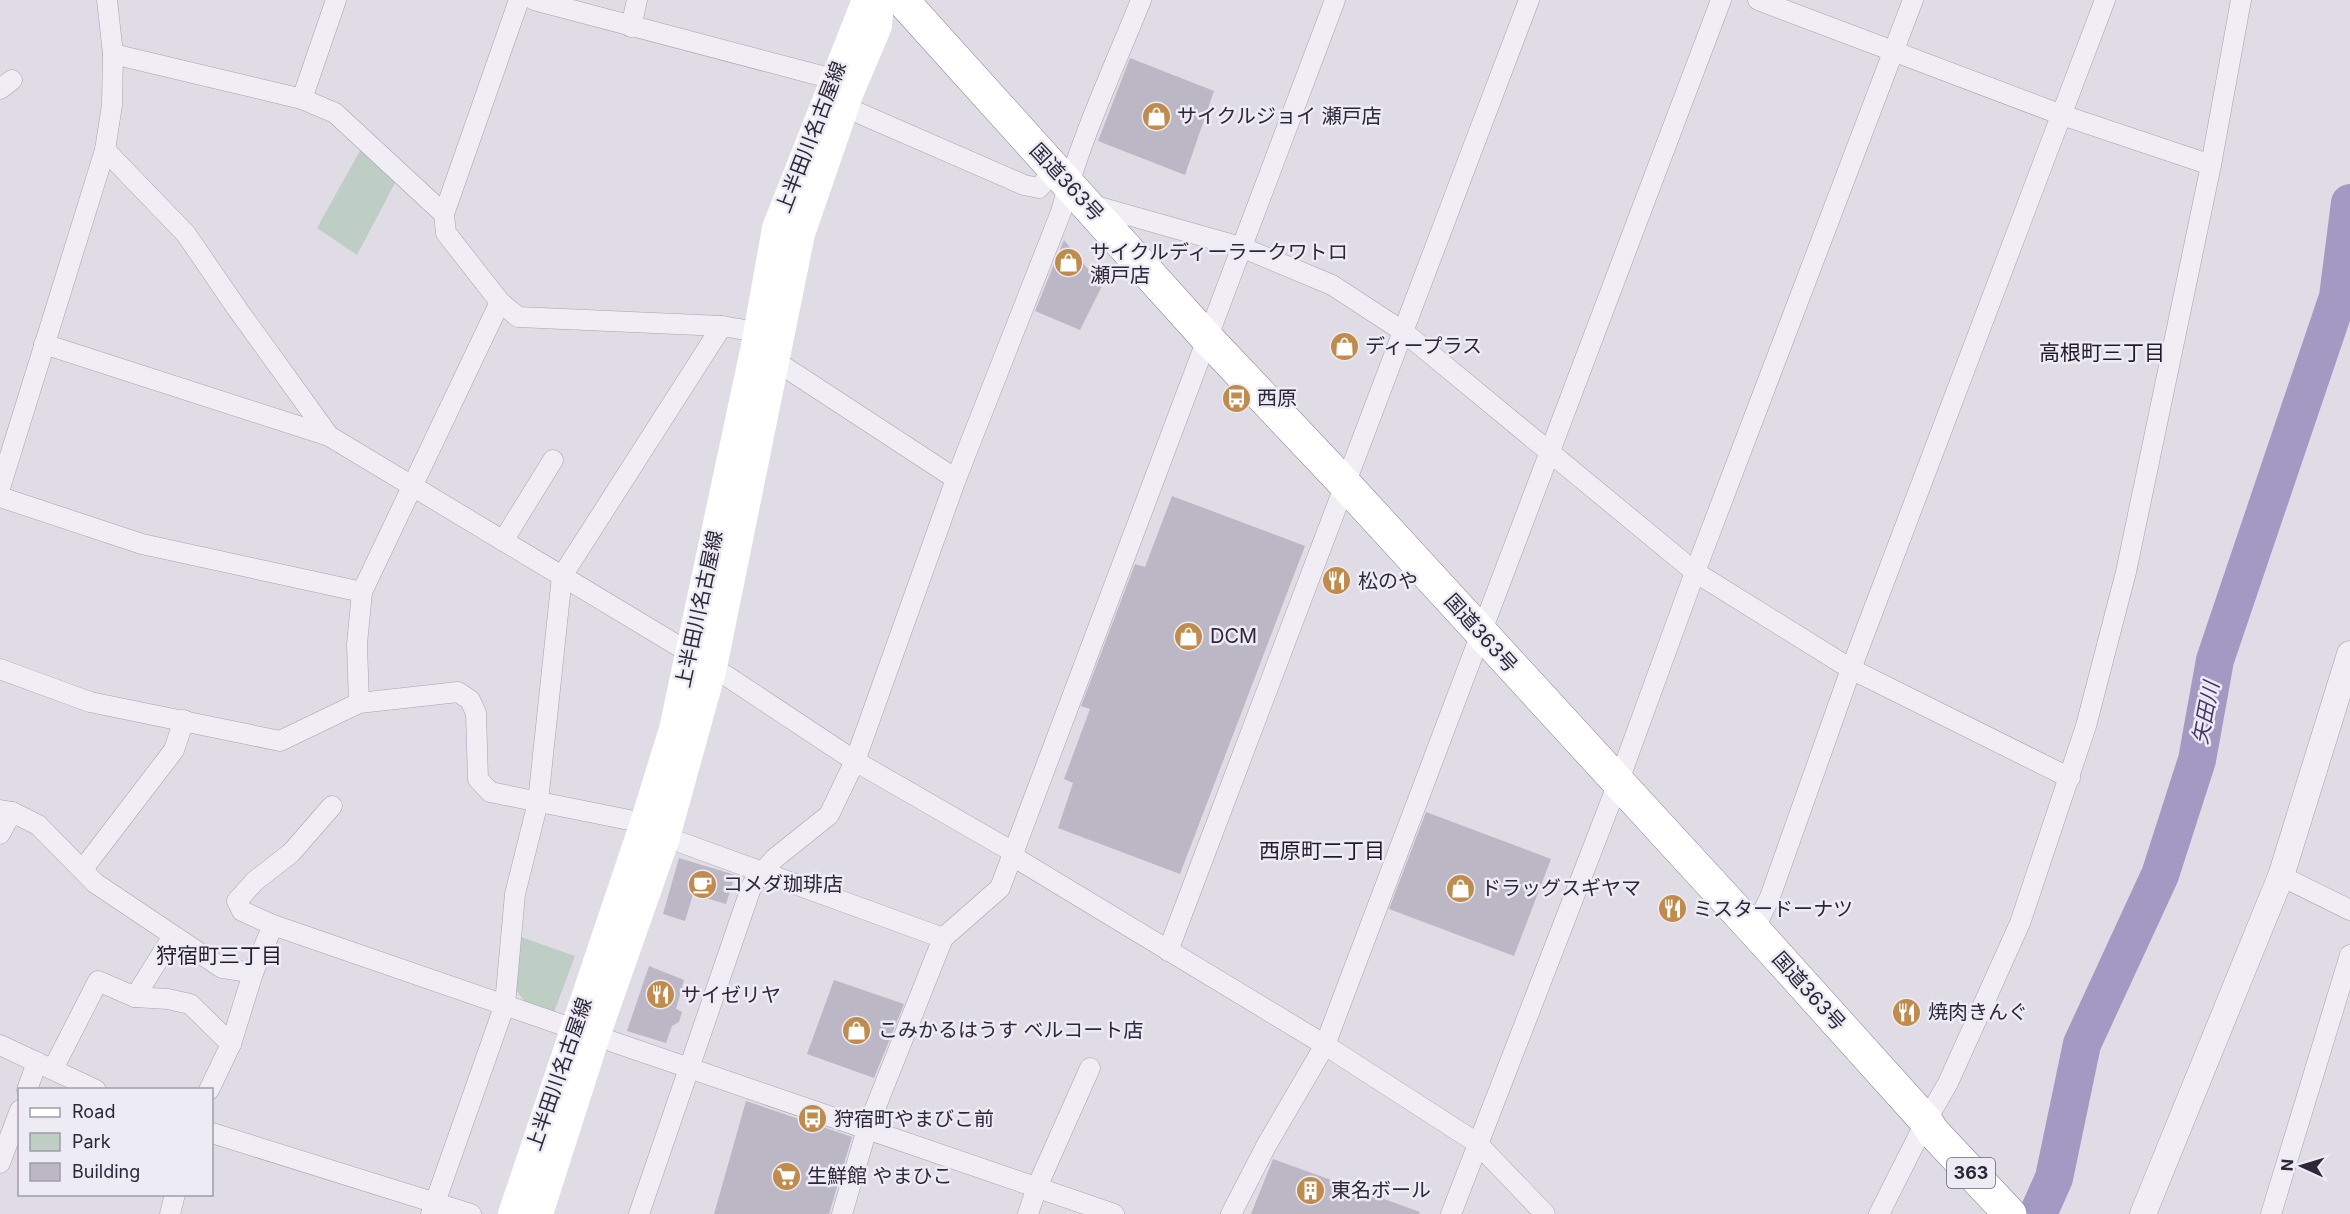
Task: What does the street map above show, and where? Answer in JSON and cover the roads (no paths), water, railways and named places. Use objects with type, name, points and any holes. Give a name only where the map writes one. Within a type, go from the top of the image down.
[{"type":"highway","name":"国道363号","points":[[902,0],[1206,337],[1344,483],[1754,930],[2010,1214]]},
{"type":"main road","name":"上半田川名古屋線","points":[[701,660],[776,228],[866,0]]},
{"type":"main road","name":"上半田川名古屋線","points":[[512,1214],[585,1033],[655,830],[701,660],[774,360],[801,234],[844,107],[878,26],[880,0]]},
{"type":"main road","name":"上半田川名古屋線","points":[[539,1214],[585,1033]]},
{"type":"street","points":[[0,488],[105,150],[112,105],[113,54],[107,0]]},
{"type":"street","points":[[302,99],[336,0]]},
{"type":"street","points":[[519,0],[444,214],[446,233],[500,302],[518,316],[722,327],[757,332]]},
{"type":"street","points":[[534,0],[833,80]]},
{"type":"street","points":[[632,27],[637,0]]},
{"type":"street","points":[[639,1214],[752,885],[761,871],[829,815],[855,760],[956,479],[1141,0]]},
{"type":"street","points":[[842,1214],[867,1129],[943,938],[1000,888],[1335,0]]},
{"type":"street","points":[[1168,951],[1529,0]]},
{"type":"street","points":[[1231,1214],[1266,1146],[1325,1045],[1721,0]]},
{"type":"street","points":[[1758,0],[2062,115],[2211,165]]},
{"type":"street","points":[[1450,1214],[1618,783],[1695,572],[1913,0]]},
{"type":"street","points":[[1754,930],[1770,897],[1851,669],[2105,0]]},
{"type":"street","points":[[1879,1214],[1930,1126],[2020,923],[2070,778],[2126,572],[2211,165],[2241,0]]},
{"type":"street","points":[[113,54],[302,99],[335,113],[444,214]]},
{"type":"street","points":[[844,107],[1024,185],[1039,188],[1070,185],[1242,247],[1332,285],[1404,332],[1695,572],[1851,669],[2070,778]]},
{"type":"street","points":[[105,150],[186,234],[329,436]]},
{"type":"street","points":[[359,703],[357,644],[362,592],[500,302]]},
{"type":"street","points":[[433,1208],[506,1004],[515,894],[538,802],[562,576],[722,327]]},
{"type":"street","points":[[44,344],[329,436],[701,660],[855,760],[1013,852],[1019,860],[1325,1045],[1477,1143],[1545,1214]]},
{"type":"street","points":[[774,360],[956,479]]},
{"type":"street","points":[[503,541],[553,460]]},
{"type":"street","points":[[0,497],[142,544],[362,592]]},
{"type":"street","points":[[2143,1214],[2281,876],[2350,654]]},
{"type":"street","points":[[0,669],[90,702],[280,741],[359,703],[458,692],[470,700],[476,713],[478,779],[490,792],[655,830],[943,938]]},
{"type":"street","points":[[83,869],[174,750],[184,720]]},
{"type":"street","points":[[332,806],[291,853],[255,881],[237,901],[242,911],[273,925],[1114,1214]]},
{"type":"street","points":[[0,834],[6,811],[38,825],[95,883],[222,968],[254,973]]},
{"type":"street","points":[[2281,876],[2350,910]]},
{"type":"street","points":[[209,1088],[231,1044],[254,973],[273,925]]},
{"type":"street","points":[[135,997],[173,936]]},
{"type":"street","points":[[2271,1214],[2350,955]]},
{"type":"street","points":[[28,1088],[98,981],[135,997],[168,999],[190,1004],[231,1044]]},
{"type":"street","points":[[0,1045],[94,1088]]},
{"type":"street","points":[[1028,1214],[1037,1187],[1090,1068]]},
{"type":"street","points":[[0,1163],[18,1115]]},
{"type":"street","points":[[213,1133],[433,1208],[471,1214]]},
{"type":"street","points":[[170,1214],[174,1196]]},
{"type":"waterway","name":"矢田川","points":[[2038,1214],[2054,1178],[2082,1044],[2160,875],[2197,760],[2215,660],[2338,297],[2350,203]]},
{"type":"place","name":"サイクルジョイ 瀬戸店","points":[[1156,116]]},
{"type":"place","name":"サイクルディーラークワトロ 瀬戸店","points":[[1069,263]]},
{"type":"place","name":"ディープラス","points":[[1344,346]]},
{"type":"place","name":"西原","points":[[1236,398]]},
{"type":"place","name":"松のや","points":[[1337,581]]},
{"type":"place","name":"DCM","points":[[1189,636]]},
{"type":"place","name":"コメダ珈琲店","points":[[702,884]]},
{"type":"place","name":"ドラッグスギヤマ","points":[[1460,888]]},
{"type":"place","name":"ミスタードーナツ","points":[[1672,909]]},
{"type":"place","name":"サイゼリヤ","points":[[660,995]]},
{"type":"place","name":"焼肉きんぐ","points":[[1907,1012]]},
{"type":"place","name":"こみかるはうす ベルコート店","points":[[857,1030]]},
{"type":"place","name":"狩宿町やまびこ前","points":[[813,1119]]},
{"type":"place","name":"生鮮館 やまひこ","points":[[786,1176]]},
{"type":"place","name":"東名ボール","points":[[1310,1190]]},
{"type":"district","name":"高根町三丁目","points":[[2102,353]]},
{"type":"district","name":"西原町二丁目","points":[[1322,851]]},
{"type":"district","name":"狩宿町三丁目","points":[[219,956]]}]
